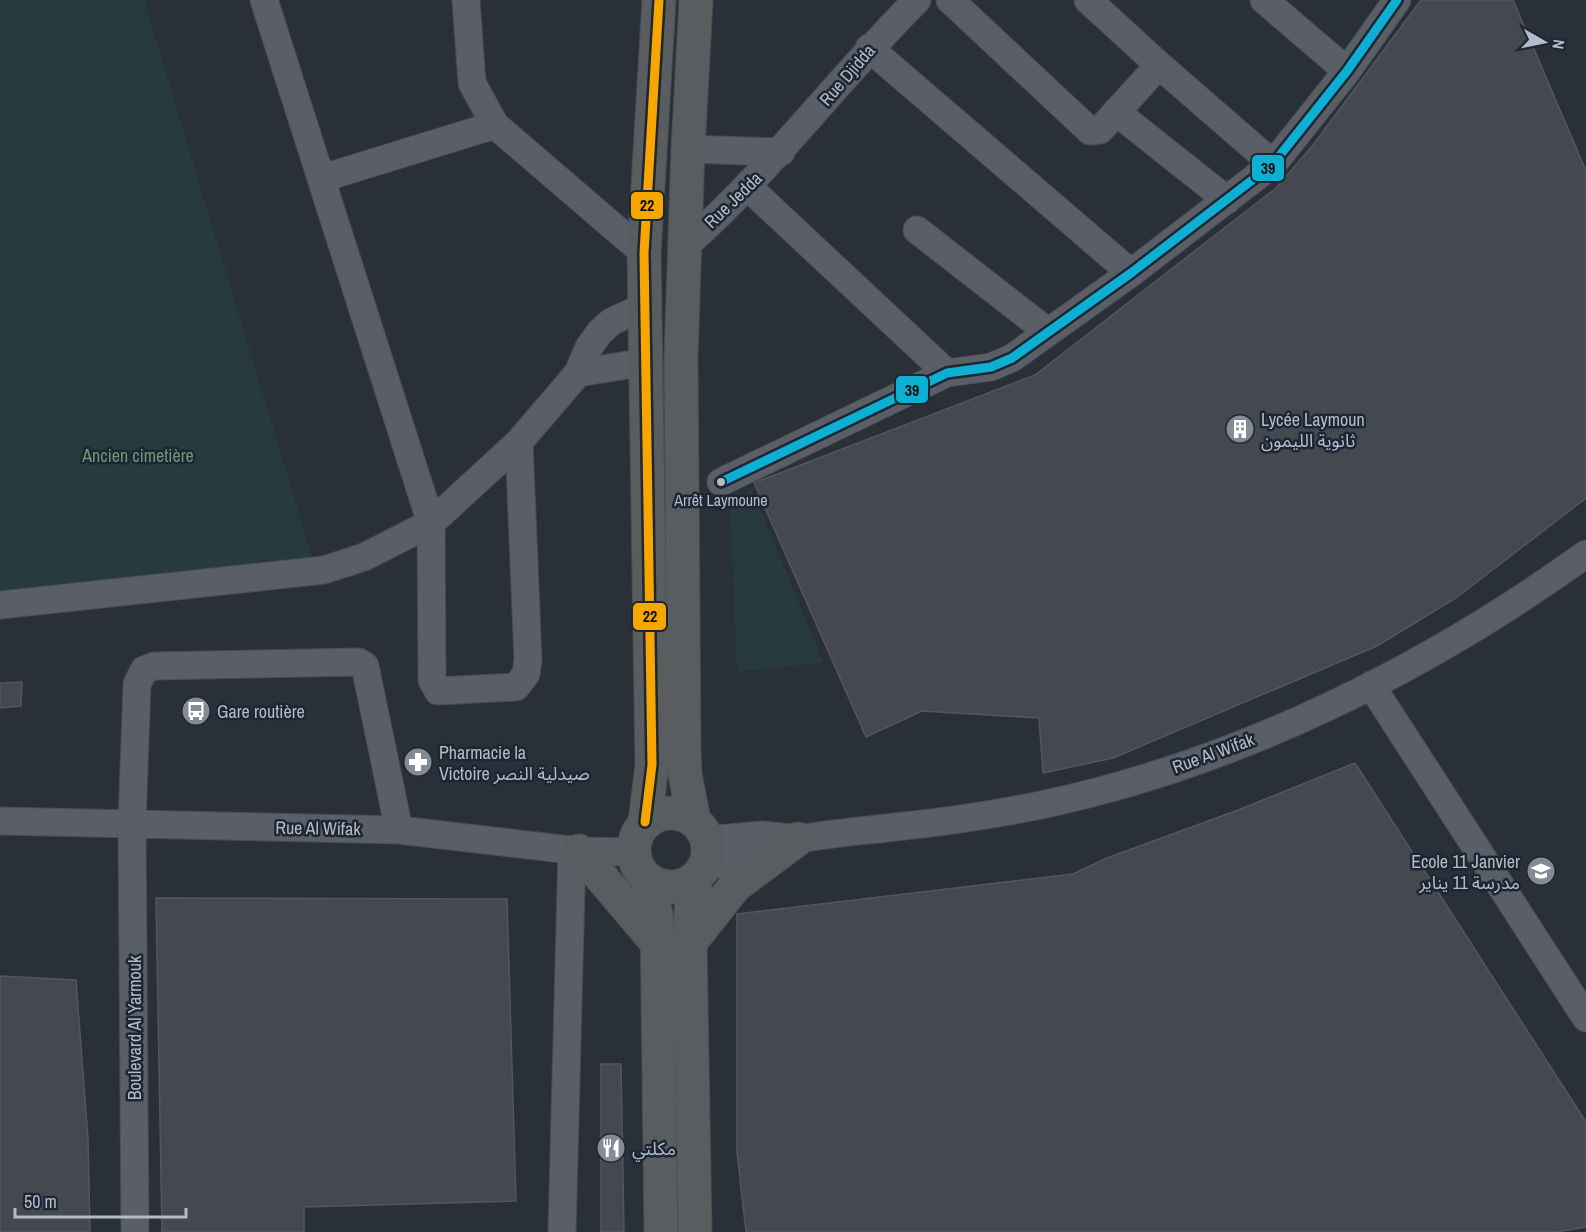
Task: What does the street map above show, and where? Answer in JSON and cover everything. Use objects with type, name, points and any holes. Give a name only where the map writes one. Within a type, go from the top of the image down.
[{"type":"highway","points":[[659,0],[644,253],[652,765],[643,851],[656,909],[661,1232]]},
{"type":"highway","points":[[695,1232],[690,943],[692,899],[700,851],[685,774],[684,750],[681,357],[696,0]]},
{"type":"highway","points":[[675,812],[700,851],[672,887],[660,885],[643,851],[654,816],[675,812]]},
{"type":"highway","points":[[690,943],[735,886],[798,839]]},
{"type":"highway","points":[[576,850],[657,943]]},
{"type":"street","points":[[264,0],[323,178],[431,523],[434,687],[438,691],[516,687],[526,674],[528,660],[519,442]]},
{"type":"street","points":[[466,0],[472,82],[495,125],[644,253]]},
{"type":"street","name":"Rue Djidda","points":[[781,152],[869,48],[917,0]]},
{"type":"street","points":[[950,0],[1090,131],[1100,130],[1159,65]]},
{"type":"street","points":[[1088,0],[1273,164]]},
{"type":"street","points":[[1264,0],[1347,71]]},
{"type":"street","points":[[721,482],[947,373],[991,367],[1012,358],[1131,273],[1273,164],[1347,71],[1397,0]]},
{"type":"street","points":[[869,48],[1131,273]]},
{"type":"street","points":[[1116,112],[1227,200]]},
{"type":"street","points":[[323,178],[495,125]]},
{"type":"street","points":[[688,149],[781,152]]},
{"type":"street","name":"Rue Jedda","points":[[685,246],[748,187],[781,152]]},
{"type":"street","points":[[748,187],[947,373]]},
{"type":"street","points":[[917,230],[1048,332]]},
{"type":"street","points":[[0,605],[324,570],[364,557],[431,523],[519,442],[579,373],[590,347],[600,332],[611,322],[645,306]]},
{"type":"street","points":[[579,373],[646,362]]},
{"type":"street","name":"Rue Al Wifak","points":[[700,851],[741,860],[798,839],[956,820],[1042,804],[1127,783],[1221,752],[1292,723],[1371,685],[1473,628],[1586,554]]},
{"type":"street","name":"Boulevard Al Yarmouk","points":[[135,1232],[132,824],[137,684],[144,670],[153,666],[359,662],[368,672],[399,830]]},
{"type":"street","points":[[1371,685],[1586,1018]]},
{"type":"street","name":"Rue Al Wifak","points":[[0,821],[399,830],[576,850],[643,851]]},
{"type":"street","points":[[562,1232],[576,850]]},
{"type":"green space","name":"Ancien cimetière","points":[[0,0],[144,0],[319,580],[0,602]]},
{"type":"green space","points":[[752,489],[823,662],[737,672],[730,502]]},
{"type":"building","name":"Lycée Laymoun ثانوية الليمون","points":[[1421,0],[1513,0],[1586,171],[1586,498],[1456,598],[1377,646],[1113,758],[1043,773],[1039,718],[922,711],[866,737],[754,483],[1035,375],[1276,188],[1313,145]]},
{"type":"building","points":[[22,682],[21,706],[0,708],[0,683]]},
{"type":"building","points":[[1355,763],[1586,1122],[1586,1227],[1556,1232],[746,1232],[737,1152],[737,914],[1073,874],[1107,858],[1238,810]]},
{"type":"building","points":[[156,898],[507,899],[516,1201],[304,1207],[304,1232],[162,1232]]},
{"type":"building","points":[[0,976],[76,980],[88,1139],[90,1232],[0,1232]]},
{"type":"building","name":"مكلتي","points":[[601,1064],[621,1064],[624,1232],[601,1232]]},
{"type":"transit line","name":"22","points":[[645,822],[652,765],[644,253],[659,0]]},
{"type":"transit line","name":"39","points":[[721,482],[947,373],[991,367],[1012,358],[1131,273],[1273,164],[1347,71],[1397,0]]},
{"type":"place","name":"Lycée Laymoun ثانوية الليمون","points":[[1240,429]]},
{"type":"place","name":"Arrêt Laymoune","points":[[721,482]]},
{"type":"place","name":"Gare routière","points":[[196,711]]},
{"type":"place","name":"Pharmacie la Victoire صيدلية النصر","points":[[418,762]]},
{"type":"place","name":"Ecole 11 Janvier مدرسة 11 يناير","points":[[1541,871]]},
{"type":"place","name":"مكلتي","points":[[611,1148]]}]
